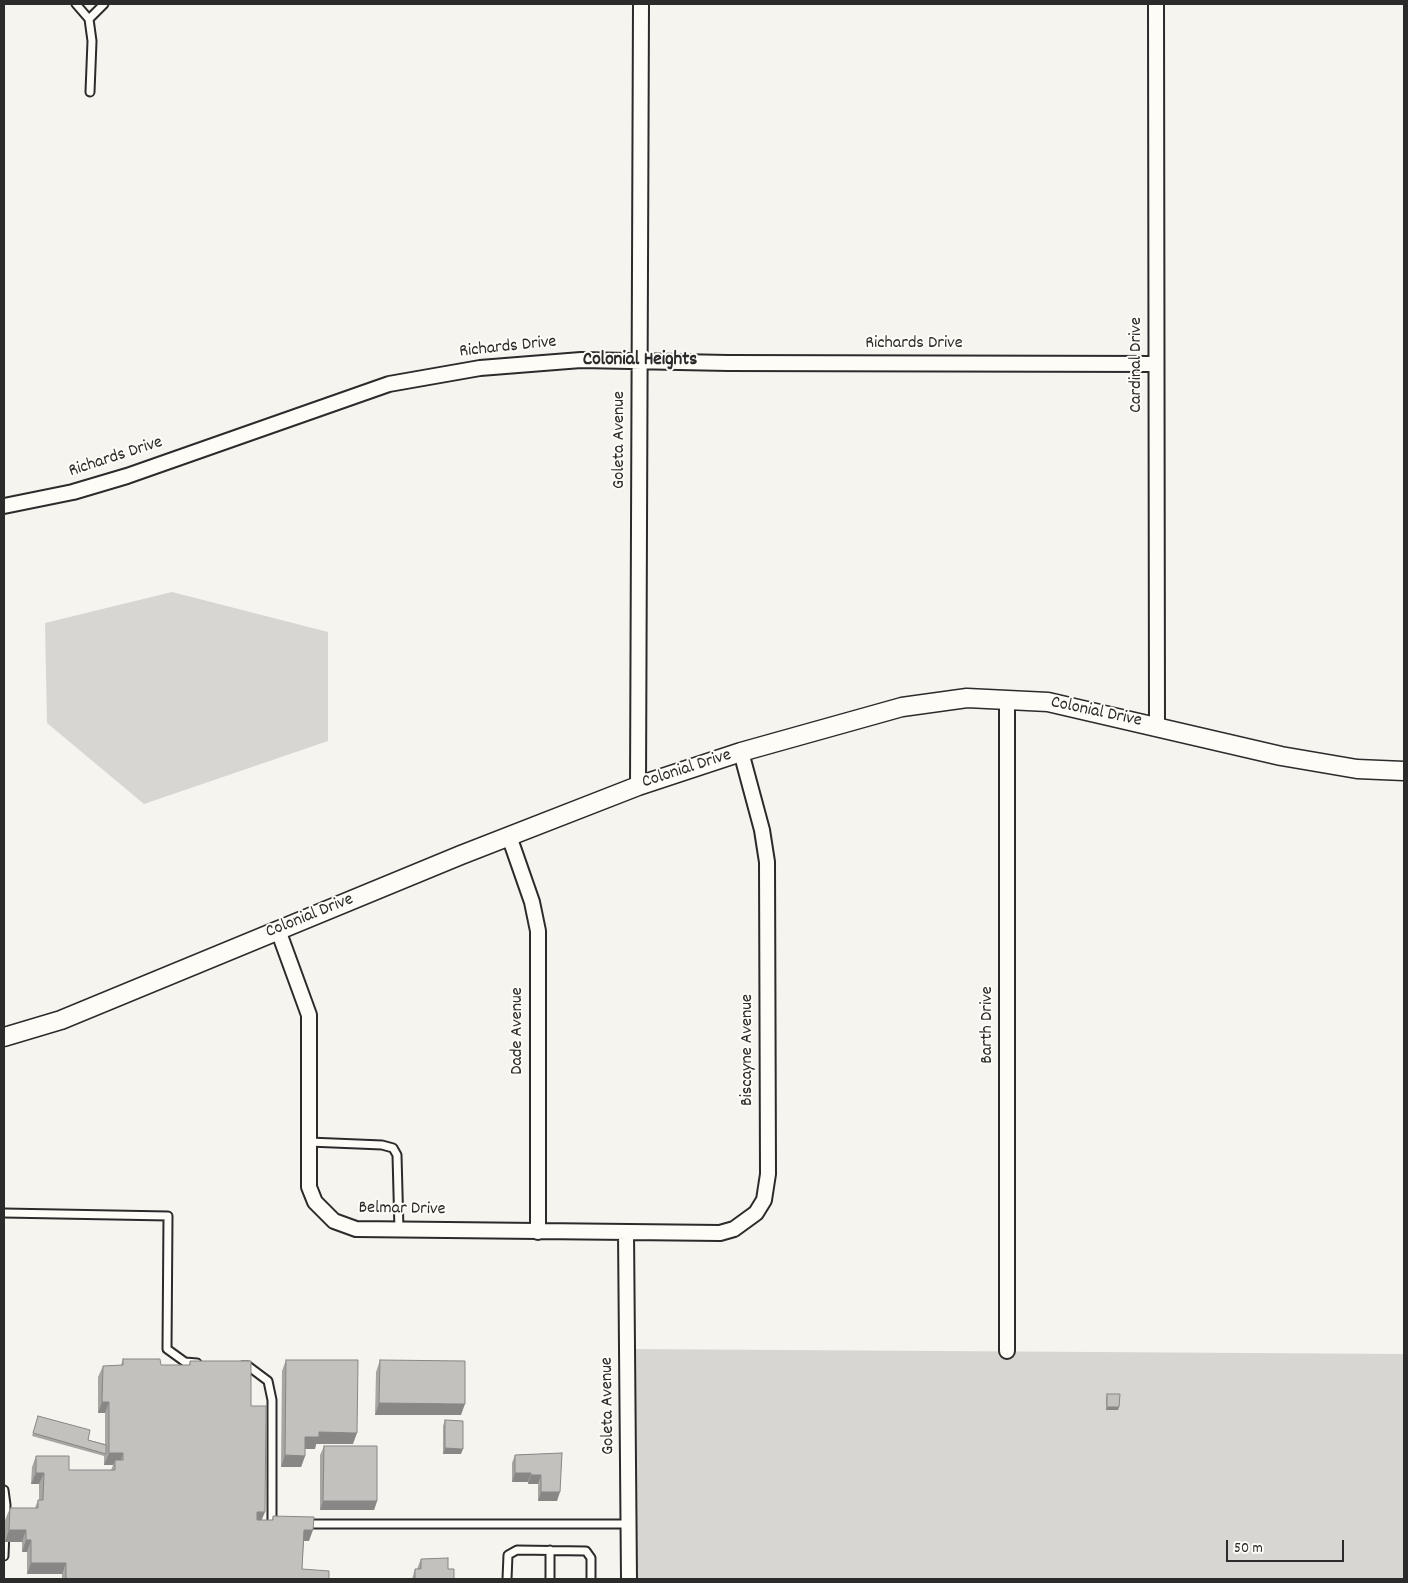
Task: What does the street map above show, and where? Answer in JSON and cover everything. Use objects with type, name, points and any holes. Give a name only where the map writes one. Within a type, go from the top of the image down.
[{"type":"street","name":"Goleta Avenue","points":[[638,786],[641,4]]},
{"type":"street","name":"Cardinal Drive","points":[[1156,4],[1157,727]]},
{"type":"street","name":"Richards Drive","points":[[4,506],[73,492],[127,476],[348,397],[416,378],[529,362],[1156,364]]},
{"type":"street","name":"Colonial Drive","points":[[4,1037],[61,1020],[509,836],[638,786],[741,752],[902,707],[967,698],[1062,704],[1281,756],[1358,769],[1404,771]]},
{"type":"street","name":"Barth Drive","points":[[1007,700],[1007,1351]]},
{"type":"street","name":"Biscayne Avenue","points":[[626,1232],[720,1233],[734,1229],[756,1213],[767,1188],[767,862],[762,830],[741,752]]},
{"type":"street","name":"Dade Avenue","points":[[509,836],[532,902],[538,931],[538,1232]]},
{"type":"street","name":"Belmar Drive","points":[[278,930],[309,1015],[309,1187],[315,1202],[324,1213],[346,1227],[399,1230],[626,1232]]},
{"type":"street","name":"Goleta Avenue","points":[[626,1232],[629,1579]]},
{"type":"lane","points":[[76,4],[88,19],[92,41],[90,92]]},
{"type":"lane","points":[[88,19],[104,4]]},
{"type":"lane","points":[[308,1142],[382,1145],[393,1148],[397,1156],[399,1230]]},
{"type":"lane","points":[[4,1214],[168,1216],[167,1349],[185,1362],[203,1364]]},
{"type":"lane","points":[[230,1365],[248,1366],[268,1381],[272,1400],[272,1524],[282,1524]]},
{"type":"lane","points":[[4,1490],[6,1505],[4,1556]]},
{"type":"lane","points":[[292,1524],[629,1524]]},
{"type":"lane","points":[[507,1579],[507,1558],[510,1552],[516,1550],[586,1551],[591,1558],[591,1579]]},
{"type":"lane","points":[[550,1550],[550,1579]]},
{"type":"shaded area","points":[[172,592],[328,632],[328,741],[144,804],[47,723],[45,623]]},
{"type":"shaded area","points":[[627,1349],[1404,1354],[1404,1579],[629,1579]]},
{"type":"building","points":[[123,1359],[160,1359],[161,1365],[190,1365],[190,1361],[251,1361],[251,1406],[266,1406],[265,1512],[257,1512],[257,1520],[273,1520],[273,1516],[314,1517],[313,1530],[304,1530],[302,1569],[329,1571],[329,1579],[66,1579],[66,1563],[31,1563],[31,1540],[26,1540],[26,1530],[9,1530],[10,1508],[38,1508],[38,1500],[43,1500],[44,1473],[36,1473],[36,1456],[69,1456],[69,1470],[115,1470],[115,1460],[123,1460],[123,1453],[109,1453],[109,1402],[102,1402],[103,1366],[123,1365]]},
{"type":"building","points":[[286,1360],[358,1360],[357,1433],[319,1432],[319,1437],[305,1437],[305,1456],[285,1455]]},
{"type":"building","points":[[380,1360],[465,1361],[465,1404],[379,1403]]},
{"type":"building","points":[[1107,1394],[1120,1394],[1119,1407],[1107,1407]]},
{"type":"building","points":[[38,1416],[90,1430],[88,1440],[106,1445],[106,1454],[33,1433]]},
{"type":"building","points":[[445,1420],[463,1421],[463,1449],[445,1448]]},
{"type":"building","points":[[324,1446],[377,1446],[377,1501],[323,1501]]},
{"type":"building","points":[[562,1453],[560,1492],[541,1492],[541,1475],[515,1473],[515,1455]]},
{"type":"building","points":[[448,1558],[448,1569],[454,1569],[454,1579],[415,1579],[415,1569],[421,1569],[421,1559]]},
{"type":"district","name":"Colonial Heights","points":[[640,361]]}]
